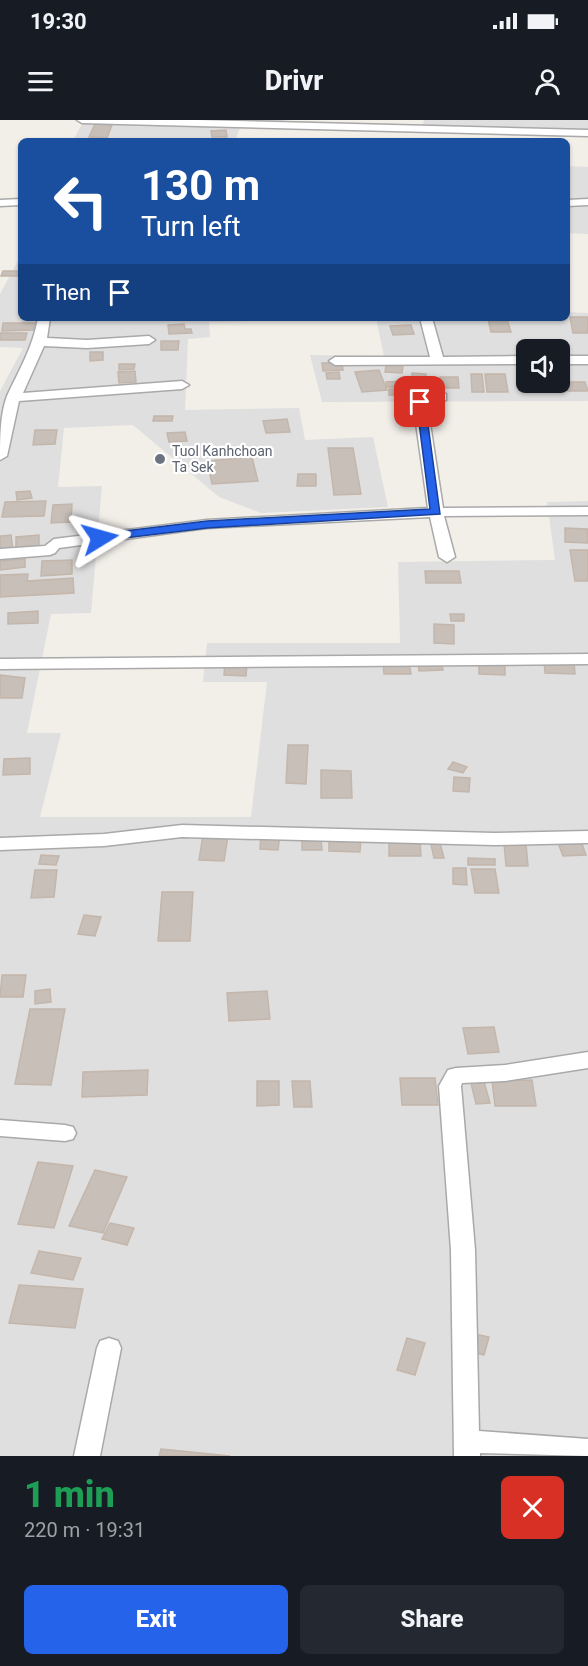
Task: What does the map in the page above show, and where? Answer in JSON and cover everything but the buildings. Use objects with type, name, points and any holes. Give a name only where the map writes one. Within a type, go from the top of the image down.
[{"type":"street","points":[[82,120],[462,125],[588,133]]},
{"type":"street","points":[[337,137],[342,125]]},
{"type":"street","points":[[0,203],[18,202]]},
{"type":"street","points":[[570,203],[588,202]]},
{"type":"street","points":[[0,456],[12,398],[40,342],[44,321]]},
{"type":"street","points":[[427,321],[438,361]]},
{"type":"street","points":[[40,342],[87,344],[149,340]]},
{"type":"street","points":[[335,362],[516,360]]},
{"type":"street","points":[[570,360],[588,360]]},
{"type":"street","points":[[12,398],[182,385]]},
{"type":"street","points":[[441,398],[420,402],[436,512],[447,556]]},
{"type":"street","points":[[0,554],[50,550],[54,544],[207,525],[436,512],[588,511]]},
{"type":"street","points":[[0,664],[588,658]]},
{"type":"street","points":[[0,844],[104,840],[182,831],[494,839],[588,837]]},
{"type":"street","points":[[588,1060],[505,1073],[456,1076],[450,1086],[463,1250],[467,1448],[588,1450]]},
{"type":"street","points":[[0,1128],[65,1133]]},
{"type":"street","points":[[87,1456],[109,1348]]},
{"type":"shaded area","points":[[84,120],[285,120],[282,127],[241,125],[236,138],[75,138]]},
{"type":"shaded area","points":[[424,120],[588,120],[588,131],[422,128]]},
{"type":"shaded area","points":[[570,166],[588,167],[588,234],[570,233]]},
{"type":"shaded area","points":[[18,261],[18,321],[254,321],[209,322],[210,337],[188,339],[185,410],[299,408],[305,440],[373,437],[388,507],[261,513],[219,497],[133,425],[64,428],[58,487],[102,486],[91,613],[51,614],[27,733],[61,733],[40,817],[251,817],[267,682],[203,682],[207,643],[400,643],[398,562],[555,560],[547,502],[588,501],[588,1456],[0,1456],[0,391],[23,348],[0,347],[0,294]]},
{"type":"shaded area","points":[[570,312],[588,313],[588,401],[322,402],[310,355],[384,356],[377,321],[570,321]]},
{"type":"place","name":"Tuol Kanhchoan Ta Sek","points":[[160,459]]},
{"type":"route","points":[[100,538],[207,525],[436,512],[420,402]]}]
